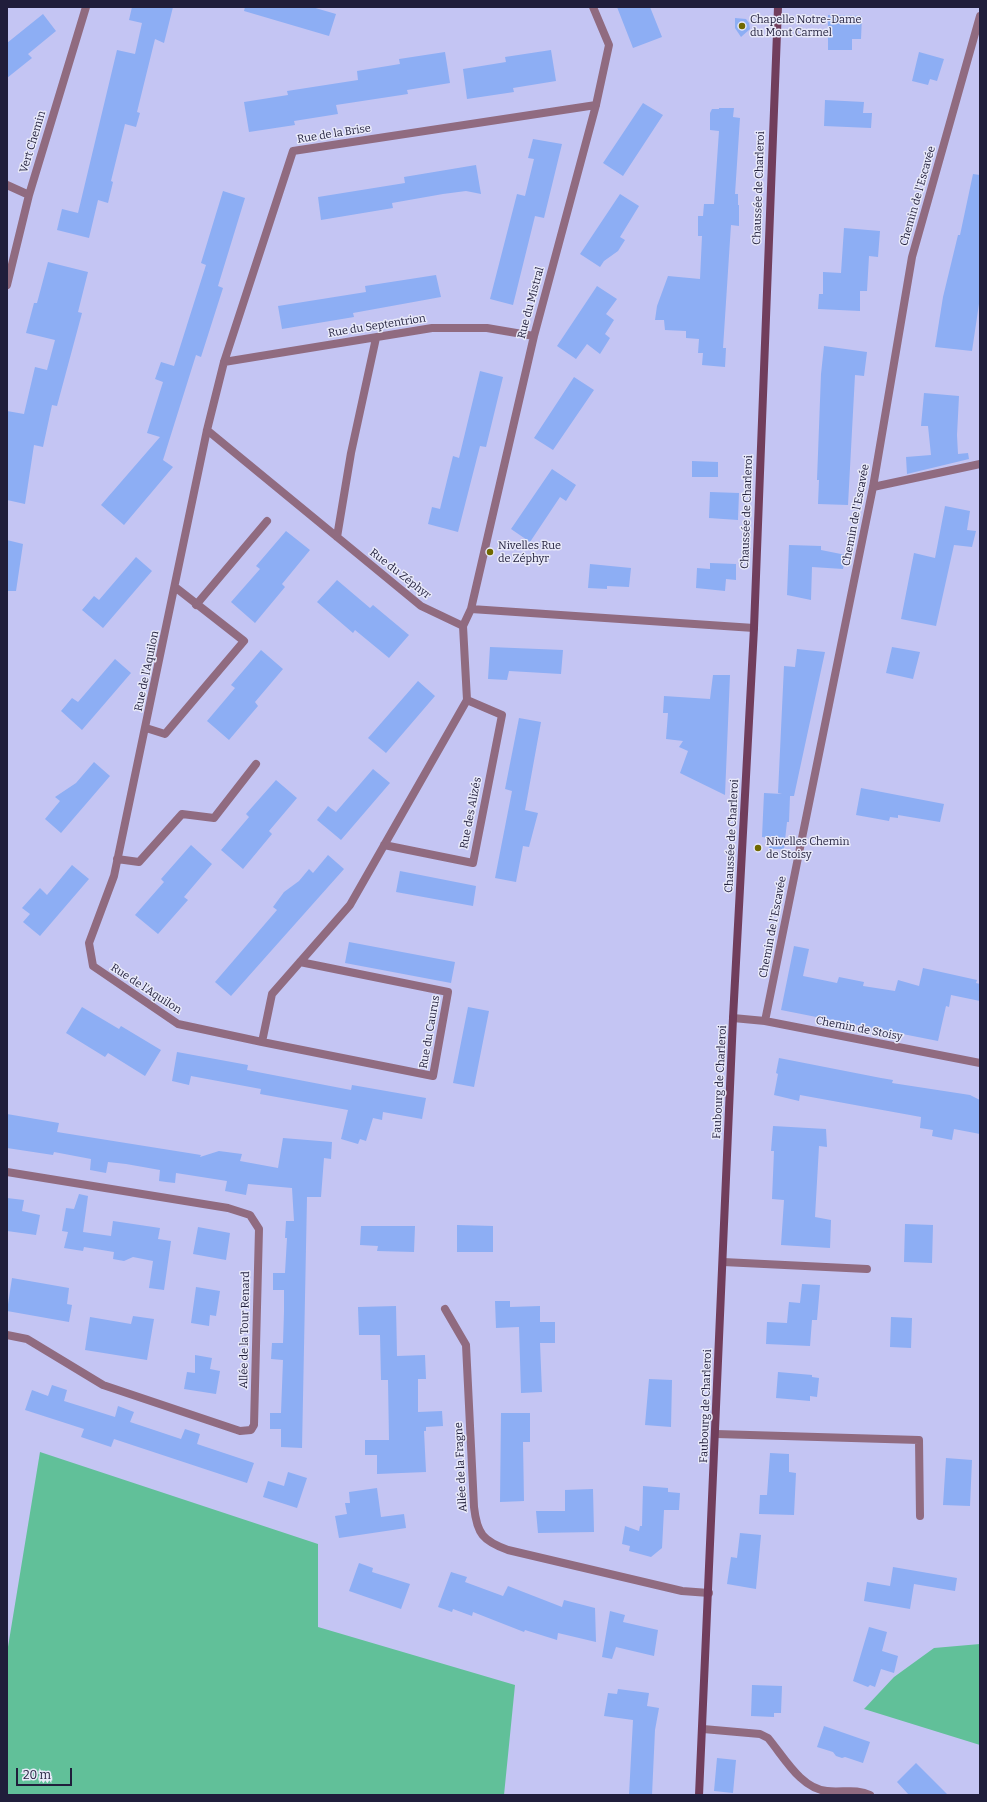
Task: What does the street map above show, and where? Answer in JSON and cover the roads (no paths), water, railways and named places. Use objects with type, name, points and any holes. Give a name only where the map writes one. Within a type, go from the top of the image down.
[{"type":"main road","name":"Chaussée de Charleroi","points":[[733,1018],[754,628],[778,7]]},
{"type":"main road","name":"Faubourg de Charleroi","points":[[699,1795],[716,1434],[733,1018]]},
{"type":"street","name":"Vert Chemin","points":[[7,285],[28,195],[86,7]]},
{"type":"street","name":"Rue du Mistral","points":[[471,609],[534,336],[596,105],[609,45],[593,7]]},
{"type":"street","name":"Chemin de l'Escavée","points":[[765,1021],[873,487],[912,257],[980,16]]},
{"type":"street","name":"Rue de la Brise","points":[[207,430],[224,362],[293,151],[596,105]]},
{"type":"street","points":[[7,184],[28,195]]},
{"type":"street","name":"Rue du Septentrion","points":[[224,362],[432,328],[488,328],[534,336]]},
{"type":"street","points":[[337,537],[351,454],[376,338]]},
{"type":"street","name":"Rue du Zéphyr","points":[[207,430],[421,606],[463,626]]},
{"type":"street","name":"Rue de l'Aquilon","points":[[207,430],[118,859],[114,876],[89,943],[93,966],[178,1024],[262,1042]]},
{"type":"street","points":[[873,487],[980,464]]},
{"type":"street","points":[[196,604],[267,521]]},
{"type":"street","points":[[146,728],[165,734],[244,641],[175,587]]},
{"type":"street","points":[[262,1042],[272,994],[350,905],[467,700],[463,626],[471,609],[754,628]]},
{"type":"street","name":"Rue des Alizés","points":[[384,845],[473,863],[502,715],[467,700]]},
{"type":"street","points":[[118,859],[139,862],[182,814],[214,818],[256,764]]},
{"type":"street","name":"Rue du Caurus","points":[[262,1042],[433,1076],[448,992],[300,962]]},
{"type":"street","name":"Chemin de Stoisy","points":[[733,1018],[765,1021],[980,1063]]},
{"type":"street","name":"Allée de la Tour Renard","points":[[7,1172],[228,1208],[250,1215],[259,1229],[254,1425],[251,1430],[240,1431],[103,1386],[27,1339],[7,1335]]},
{"type":"street","points":[[723,1262],[867,1269]]},
{"type":"street","name":"Allée de la Fragne","points":[[445,1309],[466,1345],[474,1507],[476,1523],[481,1535],[492,1544],[508,1550],[682,1591],[709,1593]]},
{"type":"street","points":[[716,1434],[919,1440],[920,1516]]},
{"type":"street","points":[[703,1729],[760,1734],[768,1738],[805,1783],[826,1791],[864,1792],[870,1795]]},
{"type":"place","name":"Chapelle Notre-Dame du Mont Carmel","points":[[742,26]]},
{"type":"place","name":"Nivelles Rue de Zéphyr","points":[[490,552]]},
{"type":"place","name":"Nivelles Chemin de Stoisy","points":[[758,848]]}]
